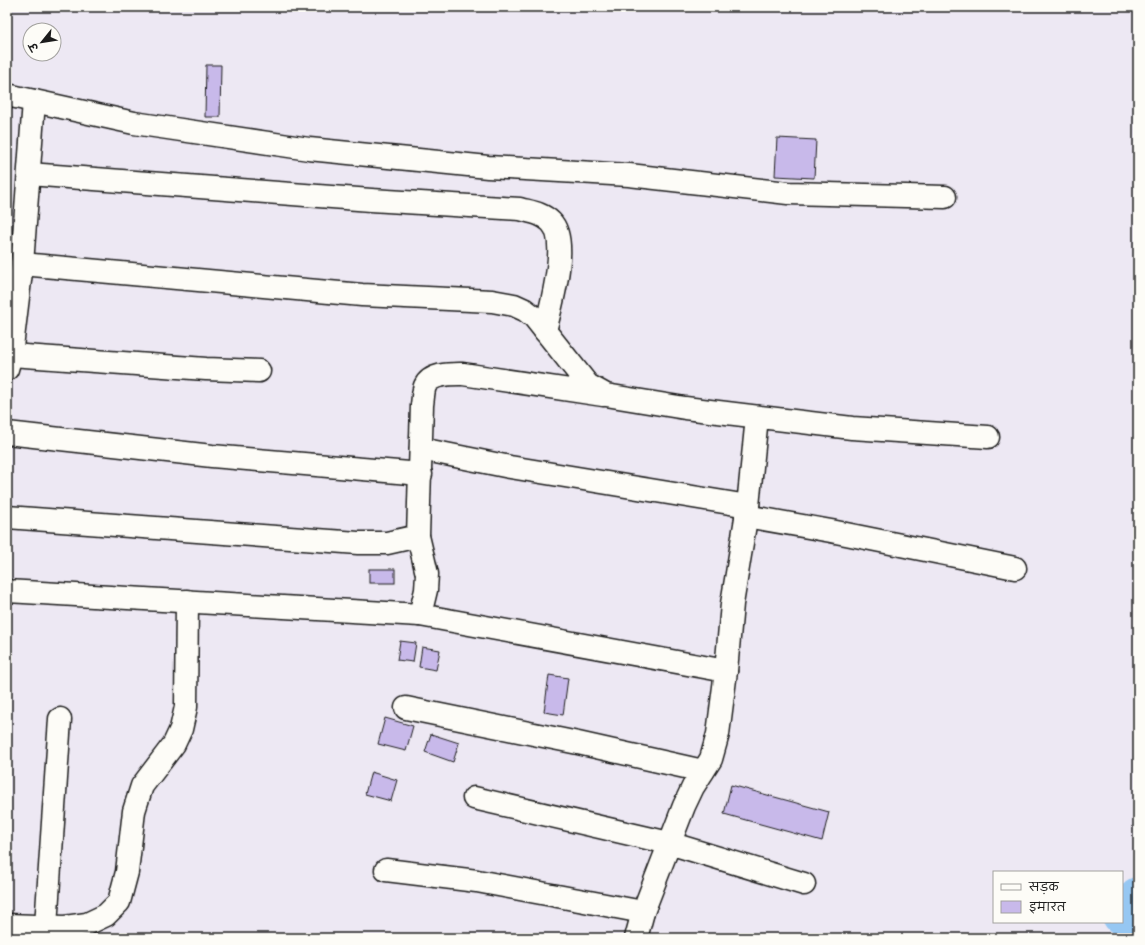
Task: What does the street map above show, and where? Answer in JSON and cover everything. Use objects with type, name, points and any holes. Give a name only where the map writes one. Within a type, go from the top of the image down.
[{"type":"street","points":[[7,95],[134,123],[309,149],[488,167],[629,175],[788,193],[944,197]]},
{"type":"street","points":[[34,101],[22,264],[9,362],[260,370]]},
{"type":"street","points":[[29,174],[371,200],[520,209],[539,213],[552,222],[559,238],[558,272],[545,331]]},
{"type":"street","points":[[22,264],[362,295],[492,302],[514,305],[525,310],[534,317],[588,385],[606,396]]},
{"type":"street","points":[[420,615],[426,590],[427,574],[418,536],[422,405],[425,386],[431,378],[447,374],[463,374],[685,408],[758,417],[852,428],[988,437]]},
{"type":"street","points":[[636,938],[643,912],[684,806],[711,759],[718,734],[726,672],[732,604],[747,511],[758,417]]},
{"type":"street","points":[[7,433],[212,456],[421,474]]},
{"type":"street","points":[[421,449],[510,468],[747,511],[831,531],[1015,568]]},
{"type":"street","points":[[7,517],[358,544],[387,542],[418,536]]},
{"type":"street","points":[[7,591],[420,615],[726,672]]},
{"type":"street","points":[[7,925],[35,930],[88,924],[106,915],[119,902],[127,872],[134,811],[142,786],[174,744],[181,729],[186,707],[187,601]]},
{"type":"street","points":[[406,708],[570,741],[703,771]]},
{"type":"street","points":[[35,930],[60,719]]},
{"type":"street","points":[[474,798],[670,843],[804,884]]},
{"type":"street","points":[[386,870],[477,881],[643,912]]},
{"type":"building","points":[[206,65],[221,65],[220,117],[205,117]]},
{"type":"building","points":[[777,138],[816,140],[814,178],[775,176]]},
{"type":"building","points":[[369,569],[395,569],[395,583],[369,583]]},
{"type":"building","points":[[400,641],[416,643],[413,662],[397,660]]},
{"type":"building","points":[[422,647],[440,650],[436,670],[419,667]]},
{"type":"building","points":[[549,675],[568,678],[563,715],[544,712]]},
{"type":"building","points":[[385,718],[413,726],[406,751],[378,744]]},
{"type":"building","points":[[431,734],[459,743],[453,762],[425,752]]},
{"type":"building","points":[[371,772],[397,780],[391,801],[365,794]]},
{"type":"building","points":[[731,785],[829,812],[822,841],[724,814]]},
{"type":"waterway","points":[[1123,914],[1138,897]]}]
